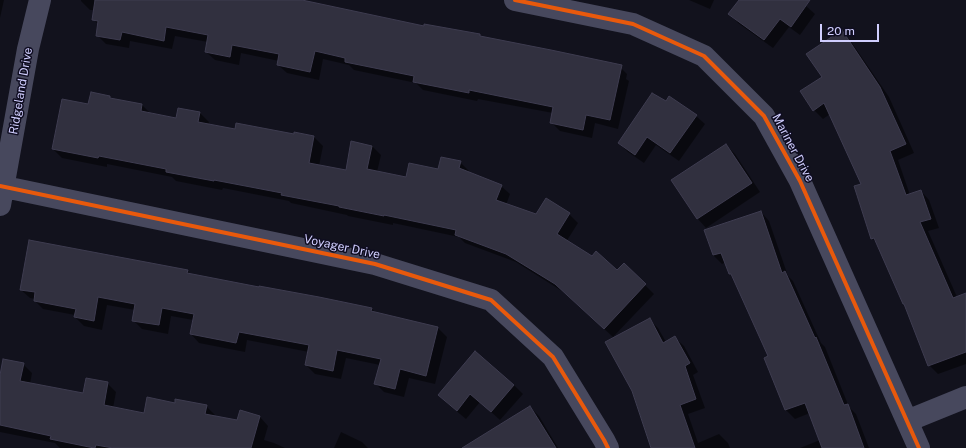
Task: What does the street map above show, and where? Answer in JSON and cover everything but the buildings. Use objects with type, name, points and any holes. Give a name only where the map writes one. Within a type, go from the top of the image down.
[{"type":"street","name":"Ridgeland Drive","points":[[1,192],[28,49],[40,0]]},
{"type":"street","name":"Mariner Drive","points":[[515,0],[633,24],[704,56],[764,116],[800,181],[919,448]]},
{"type":"street","name":"Voyager Drive","points":[[1,192],[375,264],[491,300],[554,357],[608,448]]},
{"type":"street","points":[[907,421],[966,397]]},
{"type":"cycle path","points":[[515,0],[633,24],[704,56],[764,116],[800,181],[919,448]]},
{"type":"cycle path","points":[[0,186],[375,264],[491,300],[553,357],[608,448]]}]
